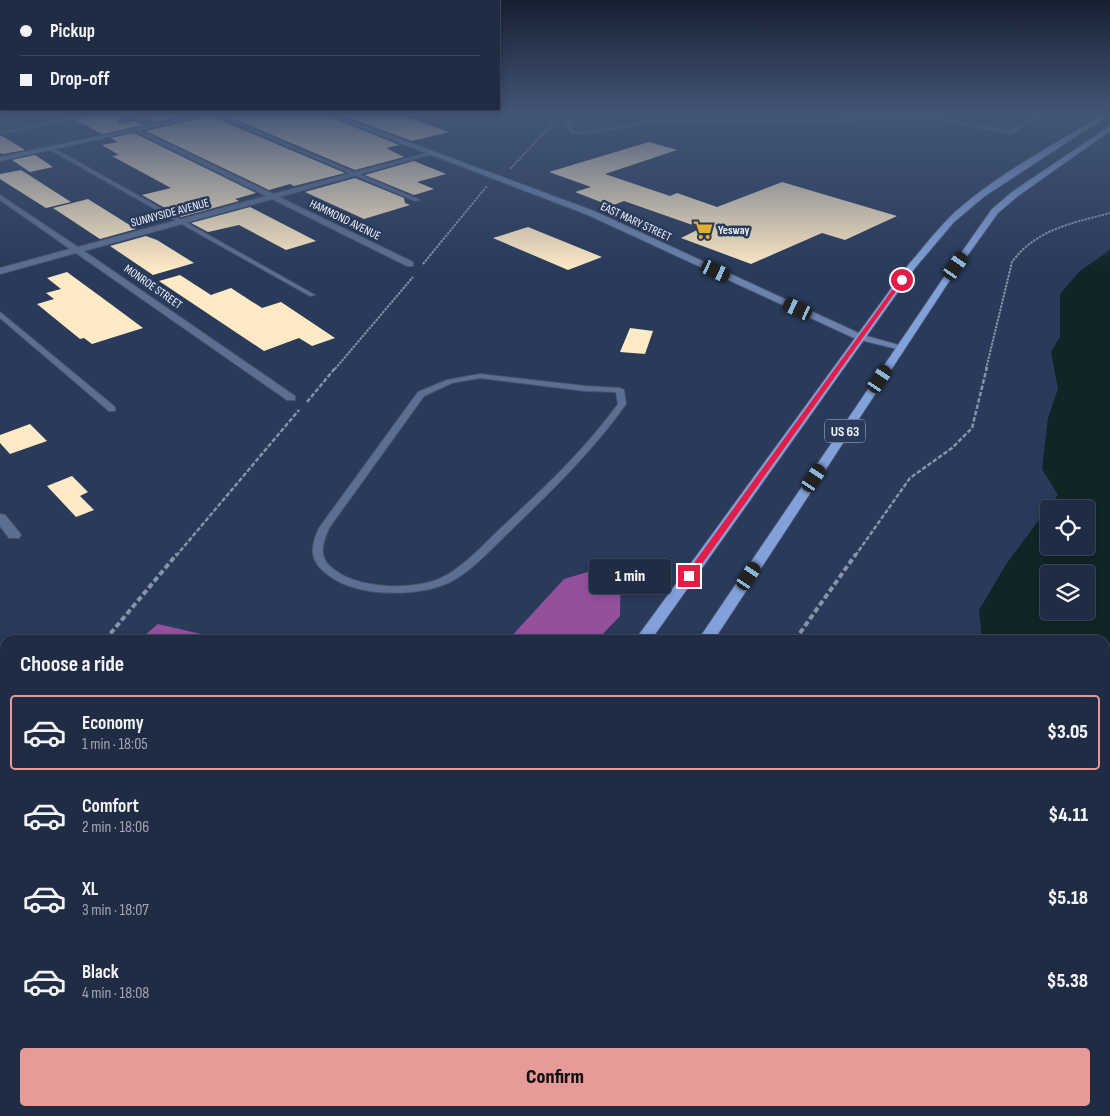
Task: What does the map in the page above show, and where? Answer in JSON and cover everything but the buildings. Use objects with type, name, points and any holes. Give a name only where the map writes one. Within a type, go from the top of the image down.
[{"type":"highway","name":"US 63","points":[[647,635],[912,266],[964,208],[1024,167]]},
{"type":"highway","name":"US 63","points":[[709,635],[901,346],[995,211],[1014,194],[1053,167]]},
{"type":"main road","name":"EAST MARY STREET","points":[[471,167],[591,213],[860,337],[901,346]]},
{"type":"street","name":"HAMMOND AVENUE","points":[[212,167],[410,264]]},
{"type":"street","name":"SUNNYSIDE AVENUE","points":[[0,271],[381,167]]},
{"type":"street","name":"MONROE STREET","points":[[0,197],[291,398]]},
{"type":"street","points":[[0,518],[14,535]]},
{"type":"lane","points":[[84,167],[312,295]]},
{"type":"lane","points":[[340,167],[417,200]]},
{"type":"lane","points":[[0,314],[112,409]]},
{"type":"lane","points":[[480,376],[524,379],[595,390],[620,390],[622,404],[602,434],[528,509],[469,564],[444,580],[430,585],[372,588],[346,582],[327,570],[318,559],[318,544],[331,518],[421,394],[442,382],[458,377],[480,376]]},
{"type":"path","points":[[109,635],[490,183],[501,178],[511,167]]},
{"type":"path","points":[[799,635],[910,478],[952,448],[972,428],[1012,262],[1019,250],[1047,231],[1110,213]]},
{"type":"shaded area","points":[[1110,250],[1110,635],[982,635],[979,610],[1007,563],[1040,519],[1040,555],[1095,555],[1095,500],[1054,500],[1058,495],[1042,469],[1048,418],[1058,389],[1051,352],[1060,337],[1060,294],[1080,271]]},
{"type":"shaded area","points":[[621,562],[620,616],[602,635],[513,635],[564,579]]},
{"type":"shaded area","points":[[158,624],[205,635],[145,635]]},
{"type":"place","name":"Yesway","points":[[703,230]]},
{"type":"route","points":[[689,576],[902,280]]}]
